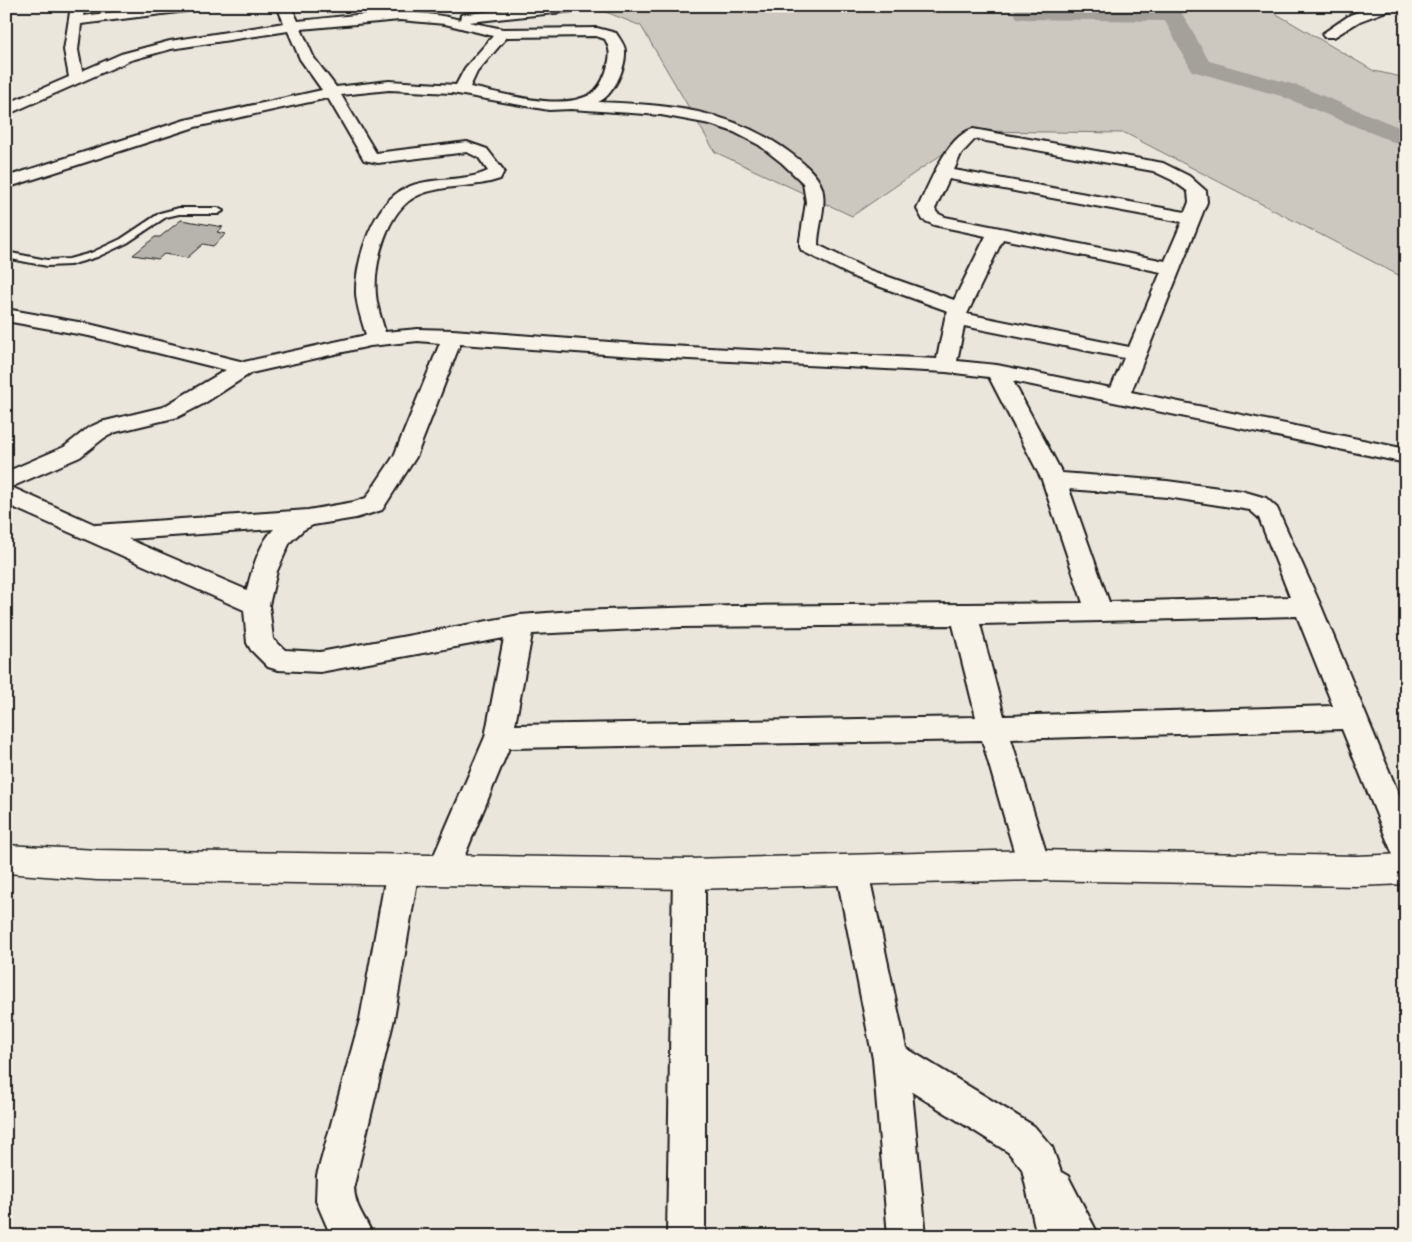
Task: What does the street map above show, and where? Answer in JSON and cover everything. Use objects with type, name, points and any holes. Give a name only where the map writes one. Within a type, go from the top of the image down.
[{"type":"street","points":[[77,78],[71,61],[70,38],[78,6]]},
{"type":"street","points":[[75,21],[165,8],[195,6]]},
{"type":"street","points":[[284,6],[307,59],[332,92],[370,156],[378,158],[467,147],[477,148],[483,151],[496,171],[494,175],[488,178],[412,191],[395,204],[369,256],[366,295],[377,339]]},
{"type":"street","points":[[445,20],[583,6]]},
{"type":"street","points":[[590,6],[594,8],[597,32]]},
{"type":"street","points":[[1329,34],[1354,18],[1393,7]]},
{"type":"street","points":[[165,8],[167,34]]},
{"type":"street","points":[[6,110],[126,57],[167,34],[292,26],[400,16],[445,20],[503,33],[597,32],[610,36],[618,50],[612,78],[598,97],[583,103],[564,105]]},
{"type":"street","points":[[461,90],[470,71],[503,33]]},
{"type":"street","points":[[6,184],[191,123],[332,92],[382,86],[422,86],[461,90],[511,100],[691,113],[731,126],[764,142],[800,170],[812,186],[815,214],[809,248],[858,271],[928,298],[957,313],[1135,354]]},
{"type":"street","points":[[1118,397],[1192,219],[1198,202],[1197,191],[1188,182],[1175,174],[1156,167],[972,134],[954,152],[926,209],[929,216],[940,221],[1171,268]]},
{"type":"street","points":[[943,173],[1192,219]]},
{"type":"street","points":[[946,366],[957,313],[997,232]]},
{"type":"street","points":[[6,315],[89,330],[244,368]]},
{"type":"street","points":[[6,481],[72,452],[96,433],[109,427],[170,412],[195,400],[244,368],[335,347],[418,334],[668,352],[946,366],[997,371],[1406,456]]},
{"type":"street","points":[[93,533],[308,518],[356,510],[374,504],[405,457],[453,336]]},
{"type":"street","points":[[997,371],[1054,480],[1099,611]]},
{"type":"street","points":[[1054,480],[1167,489],[1242,499],[1258,504],[1269,514],[1308,606],[1350,717],[1406,850]]},
{"type":"street","points":[[6,494],[256,605]]},
{"type":"street","points":[[308,518],[294,524],[280,537],[264,570],[256,605],[260,643],[278,660],[320,662],[520,625],[581,620],[694,617],[964,615],[1308,606]]},
{"type":"street","points":[[964,615],[993,728],[1034,865]]},
{"type":"street","points":[[444,869],[500,737],[520,625]]},
{"type":"street","points":[[500,737],[993,728],[1350,717]]},
{"type":"street","points":[[6,860],[97,865],[689,874],[1034,865],[1357,871],[1406,870]]},
{"type":"street","points":[[354,1236],[341,1219],[333,1195],[336,1175],[377,1019],[403,869]]},
{"type":"street","points":[[852,871],[891,1059],[907,1236]]},
{"type":"street","points":[[686,1236],[689,874]]},
{"type":"street","points":[[891,1059],[1020,1138],[1040,1160],[1080,1236]]},
{"type":"street","points":[[1040,1160],[1057,1236]]},
{"type":"lane","points":[[6,255],[47,263],[70,262],[94,255],[124,241],[163,215],[179,211],[218,211]]},
{"type":"shaded area","points":[[591,6],[1263,6],[1374,71],[1406,78],[1406,279],[1125,133],[976,131],[852,216],[715,152],[641,26]]},
{"type":"building","points":[[181,220],[223,227],[217,232],[226,234],[213,246],[203,244],[187,258],[164,254],[158,259],[133,255],[155,237],[160,237]]},
{"type":"waterway","points":[[1028,6],[1025,13],[1172,15],[1200,66],[1290,91],[1406,139]]}]
